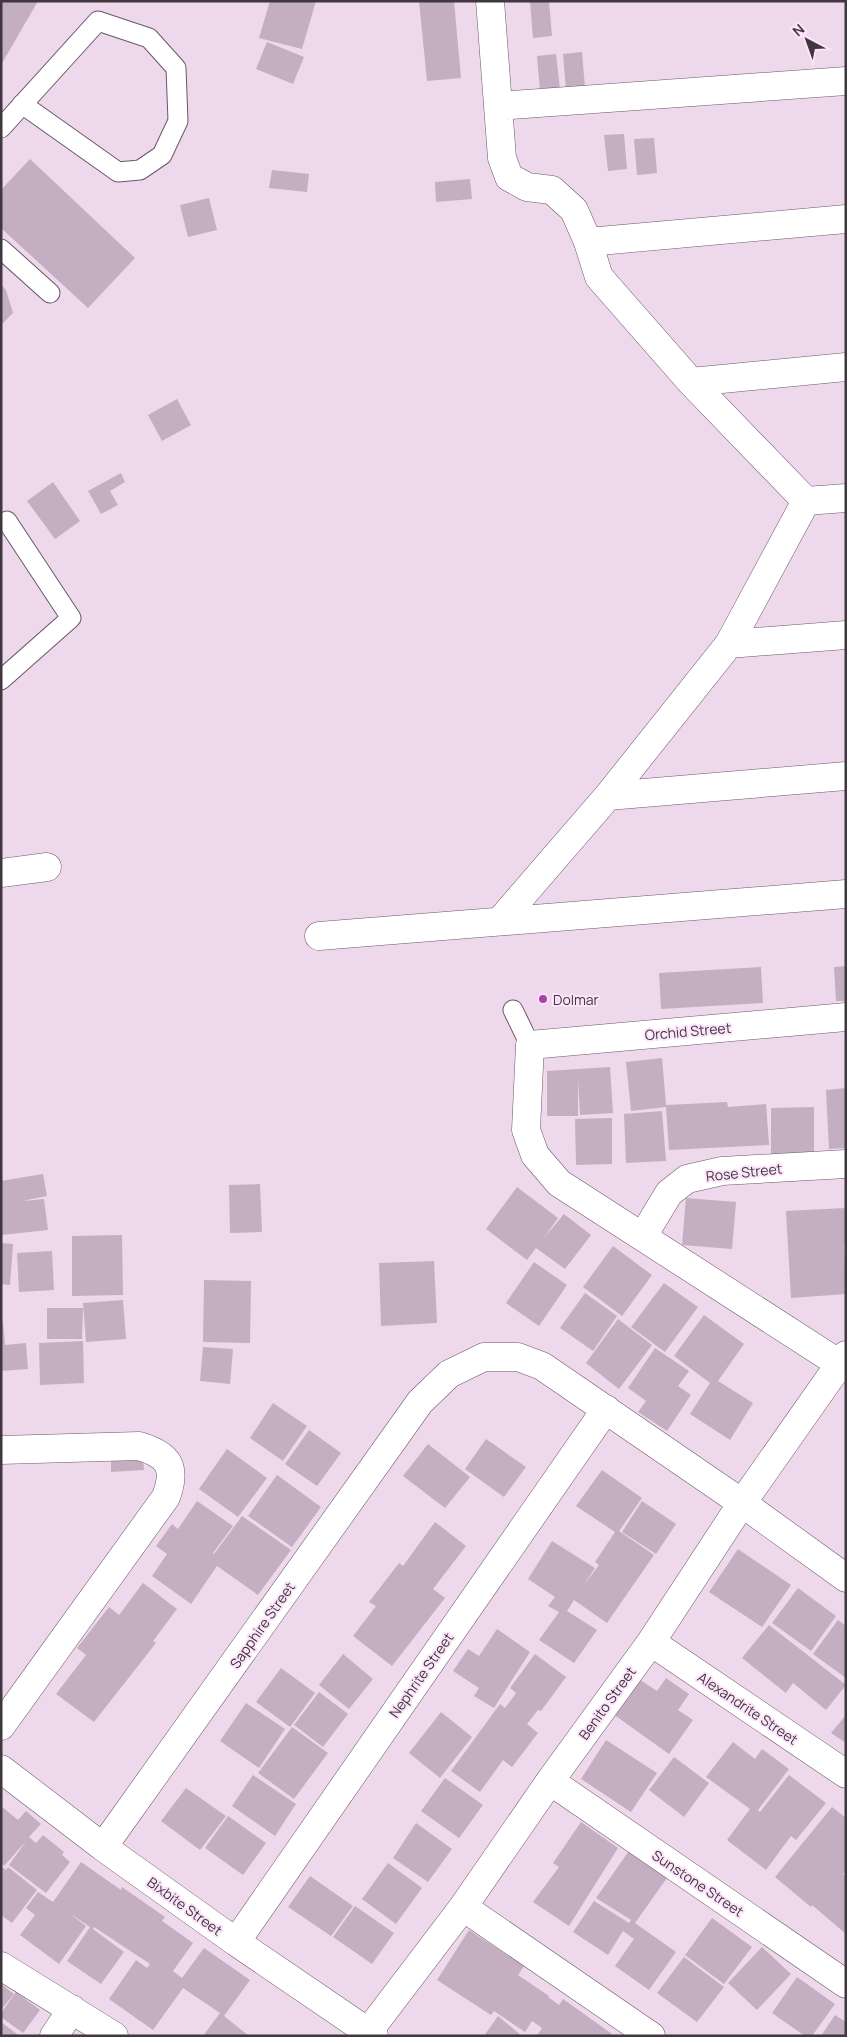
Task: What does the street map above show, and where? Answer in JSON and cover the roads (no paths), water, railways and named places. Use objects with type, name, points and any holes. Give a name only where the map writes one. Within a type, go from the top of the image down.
[{"type":"street","points":[[490,1],[502,158],[509,177],[527,187],[552,190],[574,210],[588,242],[599,277],[691,382],[806,501]]},
{"type":"street","points":[[498,106],[846,81]]},
{"type":"street","points":[[588,242],[846,219]]},
{"type":"street","points":[[691,382],[846,367]]},
{"type":"street","points":[[806,501],[846,498]]},
{"type":"street","points":[[500,921],[608,796],[729,644],[806,501]]},
{"type":"street","points":[[729,644],[846,635]]},
{"type":"street","points":[[608,796],[846,776]]},
{"type":"street","points":[[1,873],[47,867]]},
{"type":"street","points":[[319,936],[846,894]]},
{"type":"street","name":"Orchid Street","points":[[530,1045],[846,1017]]},
{"type":"street","points":[[530,1045],[526,1130],[535,1156],[559,1183],[844,1362]]},
{"type":"street","name":"Rose Street","points":[[643,1236],[669,1193],[687,1179],[722,1171],[846,1164]]},
{"type":"street","name":"Sapphire Street","points":[[103,1847],[420,1402],[449,1374],[484,1356],[518,1357],[542,1366],[742,1503],[846,1578]]},
{"type":"street","name":"Benito Street","points":[[369,2035],[463,1907],[550,1781],[651,1642],[742,1503],[844,1362]]},
{"type":"street","name":"Nephrite Street","points":[[236,1942],[606,1409]]},
{"type":"street","points":[[1,1450],[139,1446],[156,1451],[168,1463],[172,1480],[166,1498],[1,1726]]},
{"type":"street","name":"Alexandrite Street","points":[[651,1642],[846,1774]]},
{"type":"street","name":"Bixbite Street","points":[[1,1769],[103,1847],[369,2035]]},
{"type":"street","name":"Sunstone Street","points":[[550,1781],[846,1984]]},
{"type":"street","points":[[463,1907],[651,2036]]},
{"type":"street","points":[[1,1966],[72,2008],[114,2036]]},
{"type":"street","points":[[54,2036],[72,2008]]},
{"type":"lane","points":[[1,128],[22,104],[98,21],[150,38],[176,68],[178,121],[162,155],[140,170],[118,172],[22,104]]},
{"type":"lane","points":[[1,249],[50,293]]},
{"type":"lane","points":[[1,680],[71,618],[8,521]]},
{"type":"lane","points":[[513,1010],[530,1045]]},
{"type":"place","name":"Dolmar","points":[[543,999]]}]
